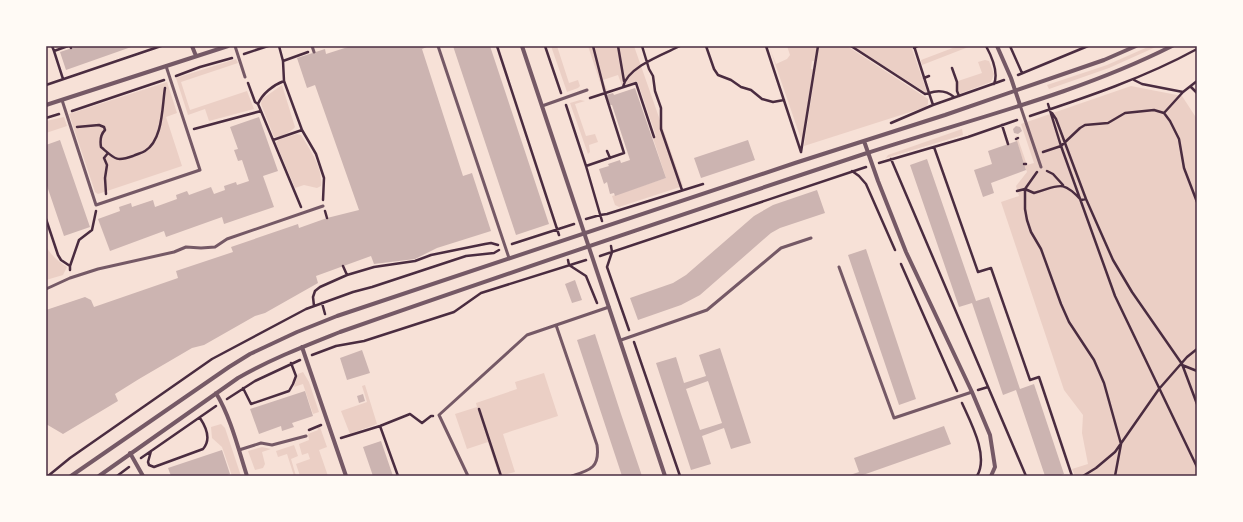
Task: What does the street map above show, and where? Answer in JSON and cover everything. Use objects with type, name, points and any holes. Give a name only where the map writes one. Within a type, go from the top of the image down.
[{"type":"street","points":[[192,46],[196,56]]},
{"type":"street","points":[[46,105],[228,46]]},
{"type":"street","points":[[522,46],[666,476]]},
{"type":"street","points":[[997,46],[1020,105]]},
{"type":"street","points":[[71,476],[208,380],[250,354],[296,332],[509,258],[938,117],[1104,60],[1136,46]]},
{"type":"street","points":[[99,476],[216,393],[257,366],[302,347],[340,332],[589,247],[868,153],[1020,105],[1110,74],[1144,60],[1172,46]]},
{"type":"street","points":[[864,141],[906,252],[972,392],[990,435],[995,467],[991,476]]},
{"type":"street","points":[[302,347],[346,476]]},
{"type":"street","points":[[216,393],[222,403],[247,476]]},
{"type":"street","points":[[130,453],[143,476]]},
{"type":"lane","points":[[234,46],[245,77]]},
{"type":"lane","points":[[438,46],[509,258]]},
{"type":"lane","points":[[62,100],[96,205],[200,170],[166,66]]},
{"type":"lane","points":[[542,106],[588,90]]},
{"type":"lane","points":[[1020,105],[1041,167]]},
{"type":"lane","points":[[46,290],[70,278],[98,269],[174,252],[186,247],[215,247],[227,239],[323,206]]},
{"type":"lane","points":[[621,340],[707,310],[781,248],[811,238]]},
{"type":"lane","points":[[839,267],[894,418],[972,392]]},
{"type":"lane","points":[[468,476],[439,415],[527,335],[609,307]]},
{"type":"lane","points":[[556,325],[597,445],[598,456],[595,464],[587,471],[572,476]]},
{"type":"lane","points":[[238,450],[261,443],[272,445],[306,436]]},
{"type":"path","points":[[52,46],[63,79]]},
{"type":"path","points":[[46,84],[162,46]]},
{"type":"path","points":[[170,78],[200,66],[268,46]]},
{"type":"path","points":[[279,46],[283,60],[284,81],[302,130],[316,154],[324,178],[323,206],[327,218]]},
{"type":"path","points":[[497,46],[557,230]]},
{"type":"path","points":[[545,46],[586,166],[600,214]]},
{"type":"path","points":[[586,166],[624,152],[605,93],[593,46]]},
{"type":"path","points":[[618,46],[624,82]]},
{"type":"path","points":[[642,46],[649,69],[653,76],[655,91],[661,108],[661,129],[682,190]]},
{"type":"path","points":[[622,87],[624,82],[636,68],[680,46]]},
{"type":"path","points":[[706,46],[714,69],[718,75],[731,80],[741,87],[752,90],[762,99],[772,102],[784,100]]},
{"type":"path","points":[[766,46],[801,152],[818,46]]},
{"type":"path","points":[[851,46],[925,94],[936,91],[950,94],[954,98]]},
{"type":"path","points":[[918,46],[914,47],[934,105]]},
{"type":"path","points":[[986,46],[996,72],[996,78],[993,84]]},
{"type":"path","points":[[1010,46],[1022,73]]},
{"type":"path","points":[[54,51],[70,47]]},
{"type":"path","points":[[283,60],[313,49]]},
{"type":"path","points":[[117,476],[243,388],[291,363],[336,346],[364,341],[454,312],[481,293],[612,252],[852,171],[968,137],[1107,90],[1169,64],[1197,49]]},
{"type":"path","points":[[952,68],[957,82],[957,92],[959,96]]},
{"type":"path","points":[[924,78],[929,76]]},
{"type":"path","points":[[245,77],[255,102],[258,104],[274,140],[303,213]]},
{"type":"path","points":[[46,118],[166,79],[159,133],[153,144],[145,151],[124,159],[114,158],[101,147],[100,139],[105,130],[104,127],[99,125],[71,128]]},
{"type":"path","points":[[1133,80],[1142,84],[1183,92]]},
{"type":"path","points":[[258,104],[261,97],[278,83],[284,81]]},
{"type":"path","points":[[1164,114],[1183,92],[1197,81]]},
{"type":"path","points":[[590,98],[636,83],[654,137]]},
{"type":"path","points":[[1191,86],[1197,93]]},
{"type":"path","points":[[1050,109],[1056,119],[1086,199],[1104,241],[1123,277],[1182,364],[1197,404]]},
{"type":"path","points":[[1050,109],[1061,146],[1115,296],[1197,467]]},
{"type":"path","points":[[1037,154],[1061,146],[1085,125],[1108,123],[1125,113],[1154,110],[1164,114],[1170,121],[1179,139],[1184,168],[1197,202]]},
{"type":"path","points":[[187,131],[261,111]]},
{"type":"path","points":[[1002,125],[1008,144]]},
{"type":"path","points":[[274,140],[302,130]]},
{"type":"path","points":[[934,147],[978,272],[991,268],[1030,380],[1039,378],[1072,476]]},
{"type":"path","points":[[608,151],[610,158]]},
{"type":"path","points":[[107,201],[104,178],[107,165],[104,158],[108,153]]},
{"type":"path","points":[[891,159],[1026,476]]},
{"type":"path","points":[[1041,167],[1025,189],[1026,220],[1041,249],[1069,322],[1094,360],[1104,383],[1121,444],[1115,476]]},
{"type":"path","points":[[852,171],[866,184],[895,250]]},
{"type":"path","points":[[1052,174],[1063,185],[1074,192],[1081,200]]},
{"type":"path","points":[[1017,191],[1025,189],[1034,193],[1054,186],[1063,185]]},
{"type":"path","points":[[1081,200],[1086,199]]},
{"type":"path","points":[[70,278],[70,266],[79,240],[92,230],[96,214],[96,205]]},
{"type":"path","points":[[46,219],[58,255],[61,260],[70,266]]},
{"type":"path","points":[[314,306],[313,296],[320,288],[347,275],[374,267],[415,261],[431,255],[490,243],[502,247]]},
{"type":"path","points":[[612,252],[607,267],[680,476]]},
{"type":"path","points":[[898,257],[975,433],[982,460],[977,476]]},
{"type":"path","points":[[569,265],[586,276],[600,310]]},
{"type":"path","points":[[343,266],[347,275]]},
{"type":"path","points":[[1083,476],[1104,463],[1115,452],[1159,389],[1175,370],[1197,350]]},
{"type":"path","points":[[243,388],[251,404],[289,391],[296,376],[291,363]]},
{"type":"path","points":[[1182,364],[1197,371]]},
{"type":"path","points":[[479,410],[501,476]]},
{"type":"path","points":[[334,440],[380,426],[410,414],[422,423],[431,416],[439,415]]},
{"type":"path","points":[[150,452],[148,462],[149,465],[154,467],[203,449],[207,442],[207,431],[200,418]]},
{"type":"path","points":[[302,437],[306,431],[328,423]]},
{"type":"path","points":[[380,426],[398,476]]},
{"type":"shaded area","points":[[551,46],[557,46],[569,83],[578,80],[580,86],[578,88],[567,92]]},
{"type":"shaded area","points":[[588,46],[634,46],[683,186],[619,207],[615,205],[612,196],[666,178],[653,138],[656,136],[637,81],[622,86],[618,75],[603,80],[607,90],[603,91]]},
{"type":"shaded area","points":[[769,46],[776,64],[787,59],[790,55],[787,46],[817,46],[814,61],[812,61],[811,69],[813,69],[802,142]]},
{"type":"shaded area","points":[[819,46],[847,46],[928,99],[928,104],[926,107],[804,146]]},
{"type":"shaded area","points":[[853,46],[911,46],[927,92],[925,92]]},
{"type":"shaded area","points":[[958,46],[971,46],[922,65],[921,60]]},
{"type":"shaded area","points":[[1150,46],[1158,46],[1109,68],[1049,89],[1047,85],[1107,65]]},
{"type":"shaded area","points":[[236,59],[238,63],[181,82],[190,110],[247,91],[254,109],[209,121],[205,109],[188,115],[176,78]]},
{"type":"shaded area","points":[[985,60],[989,61],[994,74],[991,82],[959,94],[958,81],[982,73],[978,62]]},
{"type":"shaded area","points":[[167,82],[177,113],[166,117],[182,166],[98,194],[95,192],[69,114]]},
{"type":"shaded area","points":[[282,85],[295,127],[285,134],[274,137],[261,104],[262,99]]},
{"type":"shaded area","points":[[1131,86],[1182,96],[1197,119],[1197,476],[1075,476],[1072,469],[1088,464],[1082,433],[1083,415],[1064,390],[1001,202],[1019,196],[1016,186],[1027,172],[1015,137],[1017,136],[1027,165],[1034,163],[1021,124]]},
{"type":"shaded area","points":[[580,100],[585,101],[575,104],[586,136],[595,134],[598,142],[589,145],[590,152],[588,154],[570,103]]},
{"type":"shaded area","points":[[64,117],[67,126],[46,133],[46,121]]},
{"type":"shaded area","points":[[962,129],[963,135],[886,158],[888,155]]},
{"type":"shaded area","points":[[297,134],[301,135],[318,165],[321,186],[317,188],[304,185],[295,188],[276,143],[278,140]]},
{"type":"shaded area","points":[[46,245],[52,255],[67,267],[63,275],[46,280]]},
{"type":"shaded area","points":[[303,372],[309,382],[319,412],[313,414],[303,384],[294,387],[298,374]]},
{"type":"shaded area","points":[[544,373],[558,416],[503,434],[515,472],[499,476],[488,442],[467,449],[455,414],[477,407],[476,403],[517,389],[515,382]]},
{"type":"shaded area","points":[[365,385],[377,424],[350,434],[341,411],[367,402],[362,386]]},
{"type":"shaded area","points":[[221,424],[225,428],[241,476],[232,476],[222,447],[212,438],[211,427]]},
{"type":"shaded area","points":[[320,427],[327,447],[319,450],[328,476],[300,476],[296,464],[310,459],[308,453],[302,455],[299,444],[309,440],[308,434],[318,430],[317,428]]},
{"type":"shaded area","points":[[294,445],[298,456],[291,459],[296,476],[294,476],[287,454],[278,457],[276,451]]},
{"type":"shaded area","points":[[262,447],[271,449],[262,452],[265,464],[263,468],[255,470],[248,451]]},
{"type":"building","points":[[78,46],[134,46],[66,70],[60,52]]},
{"type":"building","points":[[351,46],[429,46],[422,49],[463,176],[472,173],[491,231],[437,248],[415,259],[374,264],[371,256],[316,276],[318,283],[204,345],[192,348],[139,379],[115,394],[118,401],[63,434],[46,424],[46,310],[85,297],[91,300],[94,307],[178,278],[176,271],[233,252],[231,247],[298,224],[299,228],[327,218],[359,210],[315,85],[307,88],[297,58],[325,49],[326,54]]},
{"type":"building","points":[[453,46],[490,46],[549,224],[516,235]]},
{"type":"building","points":[[635,88],[666,178],[615,196],[614,193],[610,194],[607,182],[604,184],[599,169],[620,160],[621,163],[630,160],[612,105],[610,105],[606,95],[613,93],[614,95]]},
{"type":"building","points":[[259,117],[278,171],[263,176],[274,207],[224,224],[222,217],[166,237],[164,231],[110,251],[98,219],[120,211],[119,207],[131,203],[132,207],[153,200],[155,207],[177,199],[176,195],[187,191],[189,195],[211,187],[214,194],[225,190],[224,186],[236,182],[237,185],[249,181],[242,160],[238,161],[234,150],[238,149],[230,127]]},
{"type":"building","points":[[1016,126],[1020,127],[1022,131],[1018,134],[1014,133],[1013,129]]},
{"type":"building","points":[[60,140],[90,227],[64,236],[46,183],[46,145]]},
{"type":"building","points":[[748,140],[755,160],[701,178],[694,158]]},
{"type":"building","points":[[1017,141],[1026,170],[991,183],[994,193],[983,197],[974,170],[992,164],[988,151]]},
{"type":"building","points":[[927,159],[976,301],[989,297],[1020,389],[1034,384],[1064,474],[1058,476],[1045,476],[1016,390],[1003,395],[972,303],[959,307],[910,165]]},
{"type":"building","points":[[817,190],[825,213],[780,228],[771,233],[700,295],[681,305],[638,320],[630,298],[673,283],[686,275],[754,216],[773,205]]},
{"type":"building","points":[[866,249],[916,399],[899,405],[848,255]]},
{"type":"building","points":[[575,280],[582,300],[572,303],[565,284]]},
{"type":"building","points":[[595,334],[642,476],[622,476],[577,340]]},
{"type":"building","points":[[720,348],[751,443],[731,449],[724,428],[702,436],[711,464],[691,470],[656,363],[676,357],[684,383],[706,376],[699,355]],"holes":[[[708,381],[722,423],[700,430],[686,389]]]},
{"type":"building","points":[[362,350],[370,373],[347,380],[340,358]]},
{"type":"building","points":[[305,391],[313,416],[292,423],[294,427],[282,431],[281,426],[259,434],[250,409]]},
{"type":"building","points":[[363,394],[365,401],[359,403],[357,396]]},
{"type":"building","points":[[944,426],[951,444],[860,476],[847,476],[859,472],[854,458]]},
{"type":"building","points":[[381,441],[393,476],[373,476],[363,447]]},
{"type":"building","points":[[222,450],[230,474],[225,476],[171,476],[168,468]]}]
